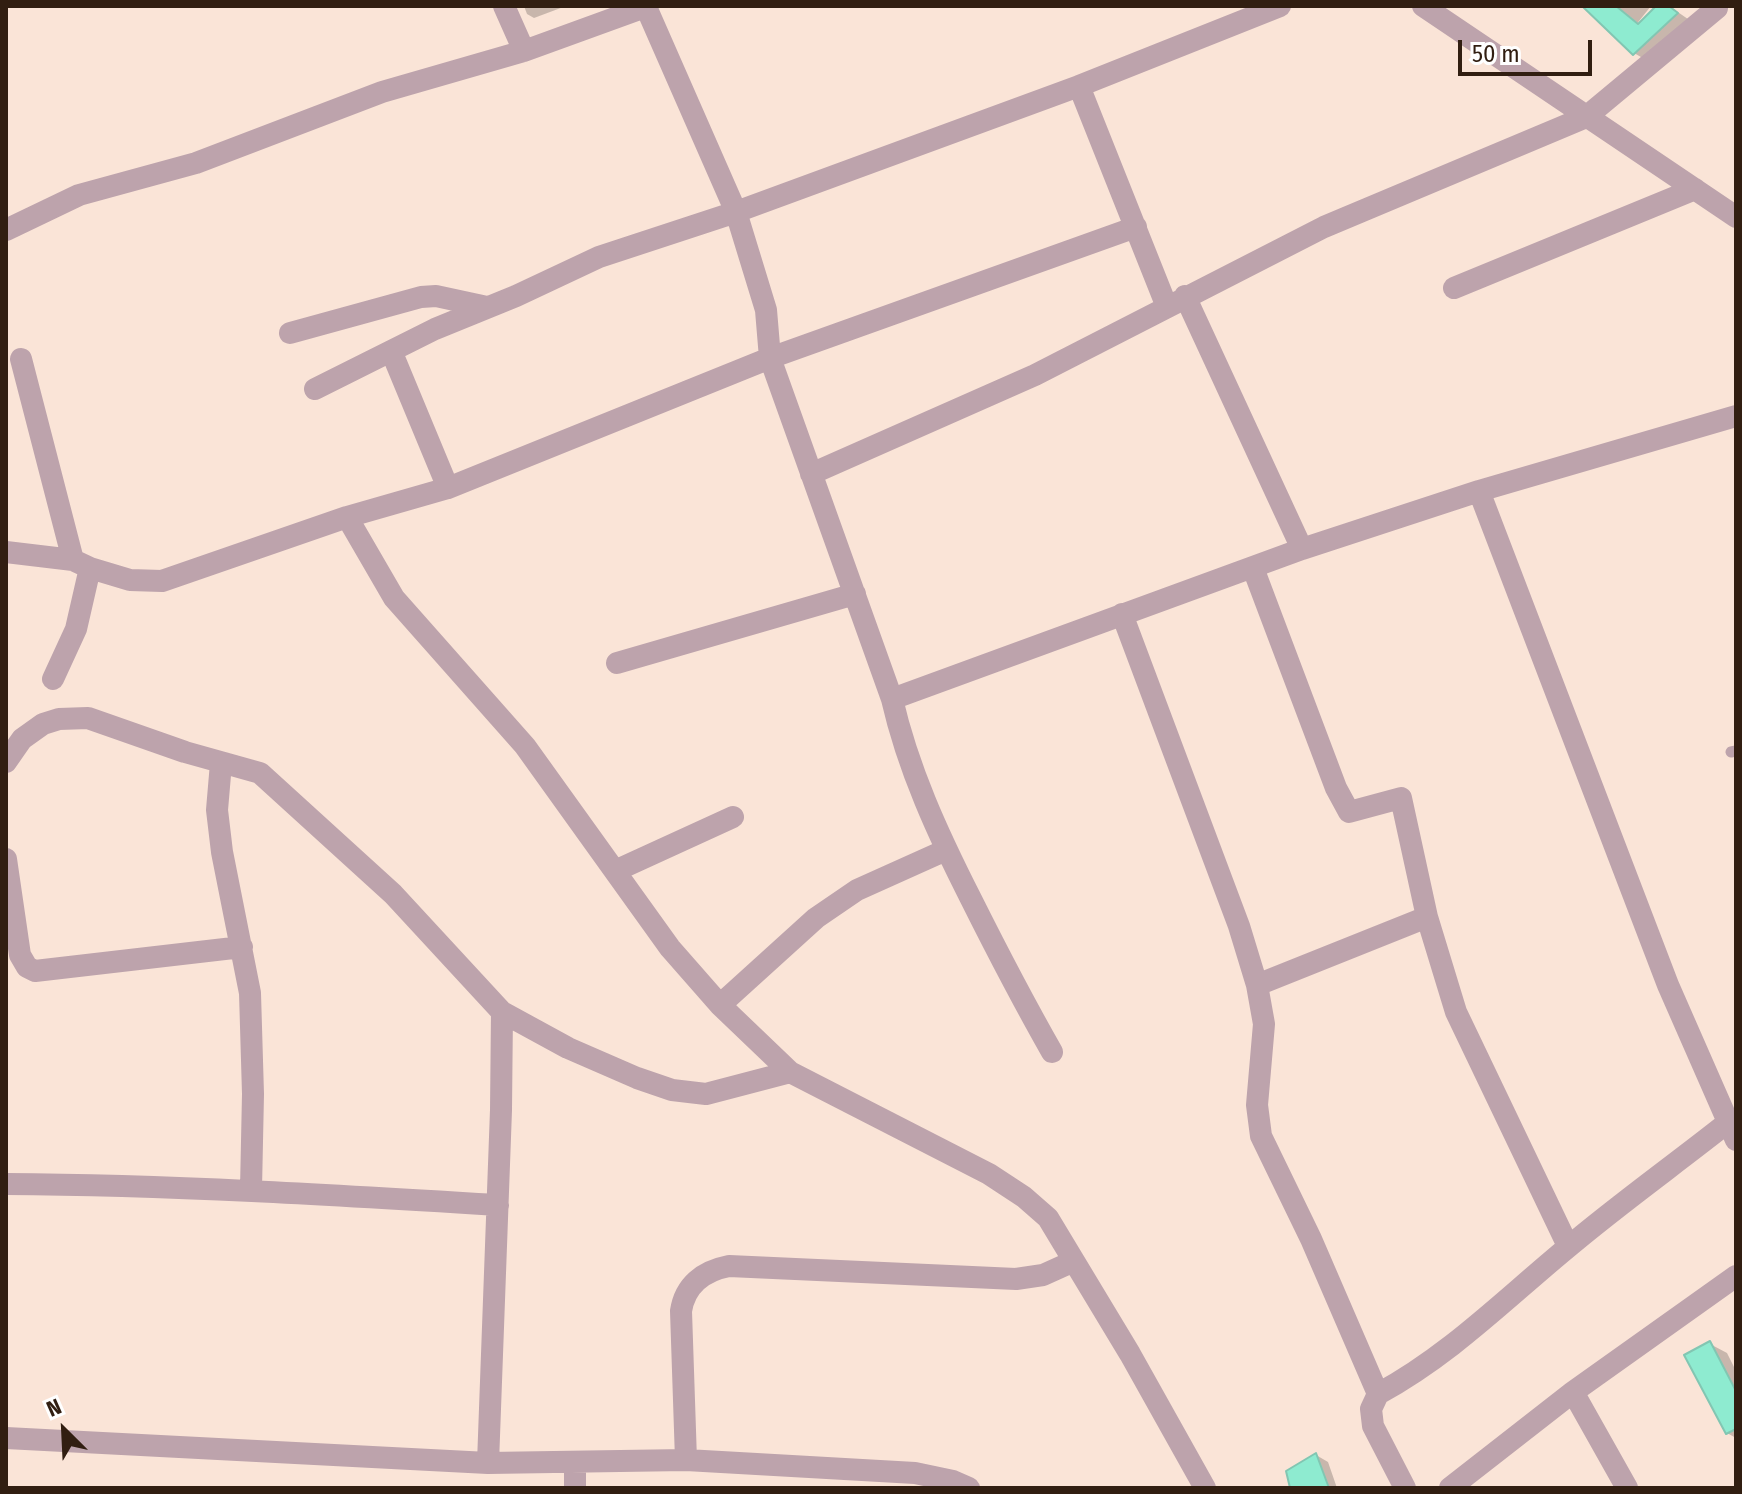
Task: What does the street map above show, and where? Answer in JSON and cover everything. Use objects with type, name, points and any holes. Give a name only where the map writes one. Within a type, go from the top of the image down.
[{"type":"street","points":[[504,6],[524,51]]},
{"type":"street","points":[[6,230],[79,195],[196,163],[382,92],[524,51],[647,6],[736,212],[766,310],[770,358],[892,699],[906,756],[946,850],[1005,968],[1052,1052]]},
{"type":"street","points":[[315,389],[435,329],[599,257],[736,212],[1079,86],[1280,6]]},
{"type":"street","points":[[1423,6],[1736,217]]},
{"type":"street","points":[[811,474],[1035,375],[1324,227],[1586,117],[1716,7],[1736,21]]},
{"type":"street","points":[[1079,86],[1136,227],[1302,549]]},
{"type":"street","points":[[1454,288],[1695,189]]},
{"type":"street","points":[[6,552],[82,564],[130,580],[162,581],[347,517],[448,488],[770,358],[1136,227]]},
{"type":"street","points":[[290,333],[421,297],[436,296],[488,307]]},
{"type":"street","points":[[392,353],[448,488]]},
{"type":"street","points":[[21,359],[82,564],[76,629],[53,679]]},
{"type":"street","points":[[892,699],[1302,549],[1479,491],[1736,416]]},
{"type":"street","points":[[1405,1488],[1373,1426],[1371,1409],[1378,1394],[1417,1373],[1466,1337],[1568,1246],[1732,1131],[1668,985],[1479,491]]},
{"type":"street","points":[[347,517],[394,598],[525,746],[670,948],[720,1005],[790,1072],[989,1174],[1024,1197],[1048,1218],[1130,1354],[1205,1488]]},
{"type":"street","points":[[1253,568],[1336,788],[1349,812],[1401,798],[1427,917],[1456,1012],[1568,1246]]},
{"type":"street","points":[[617,663],[855,594]]},
{"type":"street","points":[[1122,614],[1239,926],[1257,985],[1264,1024],[1257,1105],[1261,1136],[1311,1239],[1378,1394]]},
{"type":"street","points":[[6,762],[22,739],[43,724],[59,719],[88,718],[260,773],[393,894],[502,1012],[568,1048],[672,1090],[706,1094],[790,1072]]},
{"type":"street","points":[[221,763],[218,824],[242,947],[250,1007],[253,1094],[251,1189]]},
{"type":"street","points":[[615,871],[733,817]]},
{"type":"street","points":[[720,1005],[816,918],[857,890],[946,850]]},
{"type":"street","points":[[6,859],[20,955],[27,967],[35,971],[242,947]]},
{"type":"street","points":[[1257,985],[1427,917]]},
{"type":"street","points":[[488,1463],[502,1012]]},
{"type":"street","points":[[6,1184],[251,1189],[498,1205]]},
{"type":"street","points":[[686,1460],[681,1311],[686,1293],[702,1275],[729,1266],[1016,1279],[1043,1275],[1074,1261]]},
{"type":"street","points":[[1450,1488],[1573,1392],[1736,1276]]},
{"type":"street","points":[[1573,1392],[1627,1488]]},
{"type":"street","points":[[6,1438],[488,1463],[686,1460],[915,1473],[953,1481],[969,1488]]},
{"type":"street","points":[[575,1462],[575,1488]]},
{"type":"building","points":[[1582,6],[1616,6],[1638,24],[1656,6],[1669,6],[1678,13],[1633,55]]},
{"type":"building","points":[[1710,1341],[1736,1391],[1736,1429],[1726,1434],[1684,1355]]},
{"type":"building","points":[[1316,1453],[1329,1488],[1290,1488],[1286,1471]]}]
